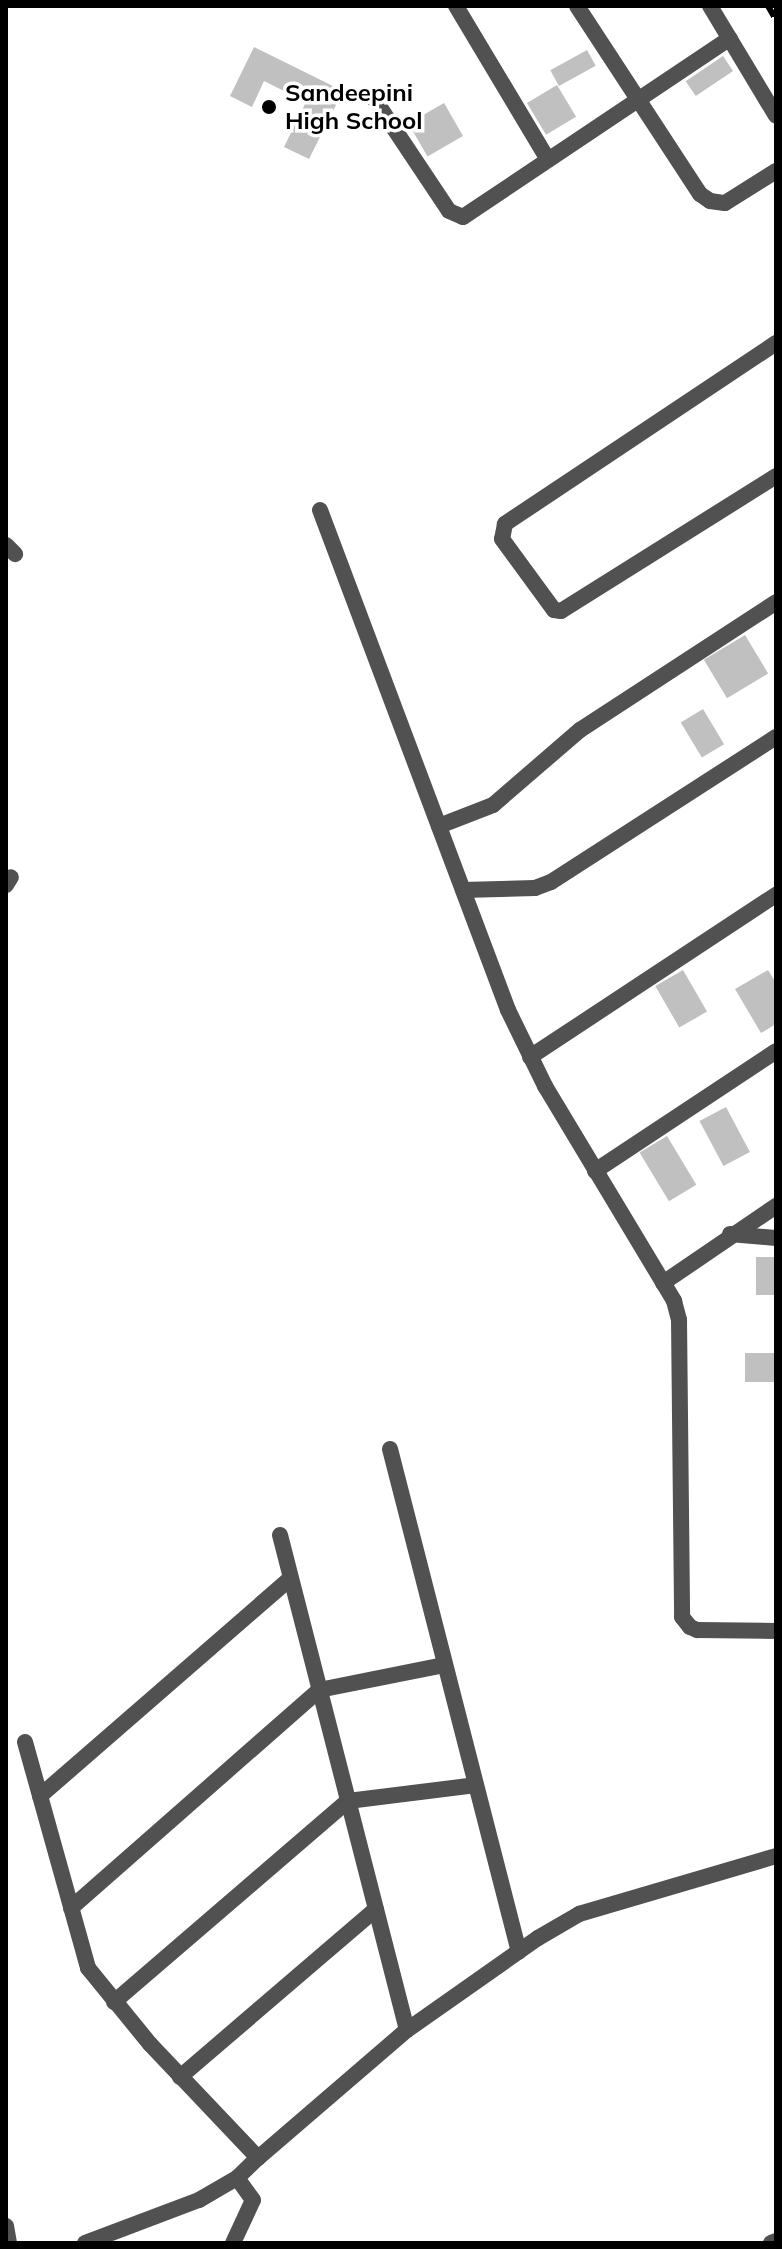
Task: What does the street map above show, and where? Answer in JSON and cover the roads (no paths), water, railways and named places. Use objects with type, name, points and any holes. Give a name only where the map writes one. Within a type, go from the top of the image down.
[{"type":"street","points":[[456,6],[548,160]]},
{"type":"street","points":[[577,6],[700,194],[710,201],[725,203],[776,171]]},
{"type":"street","points":[[710,6],[776,116]]},
{"type":"street","points":[[375,100],[449,211],[463,217],[730,38]]},
{"type":"street","points":[[776,343],[505,524],[502,539],[554,610],[561,611],[776,476]]},
{"type":"street","points":[[320,510],[463,890],[530,1057],[674,1301],[679,1320],[682,1617],[697,1630],[776,1631]]},
{"type":"street","points":[[439,826],[493,805],[580,730],[776,602]]},
{"type":"street","points":[[463,890],[535,888],[551,882],[776,737]]},
{"type":"street","points":[[530,1057],[776,895]]},
{"type":"street","points":[[595,1171],[776,1051]]},
{"type":"street","points":[[663,1283],[730,1234],[776,1206]]},
{"type":"street","points":[[730,1234],[776,1238]]},
{"type":"street","points":[[390,1449],[519,1952]]},
{"type":"street","points":[[280,1535],[407,2030]]},
{"type":"street","points":[[40,1796],[290,1579]]},
{"type":"street","points":[[71,1908],[319,1690],[444,1665]]},
{"type":"street","points":[[25,1742],[88,1968],[180,2077],[258,2158]]},
{"type":"street","points":[[114,2002],[348,1801],[476,1785]]},
{"type":"street","points":[[85,2243],[199,2200],[237,2178],[407,2030],[579,1914],[776,1856]]},
{"type":"street","points":[[180,2077],[376,1909]]},
{"type":"street","points":[[233,2243],[253,2200],[237,2178]]},
{"type":"street","points":[[6,2226],[9,2243]]},
{"type":"railway","points":[[768,6],[776,20]]},
{"type":"place","name":"Sandeepini High School","points":[[269,107]]}]
